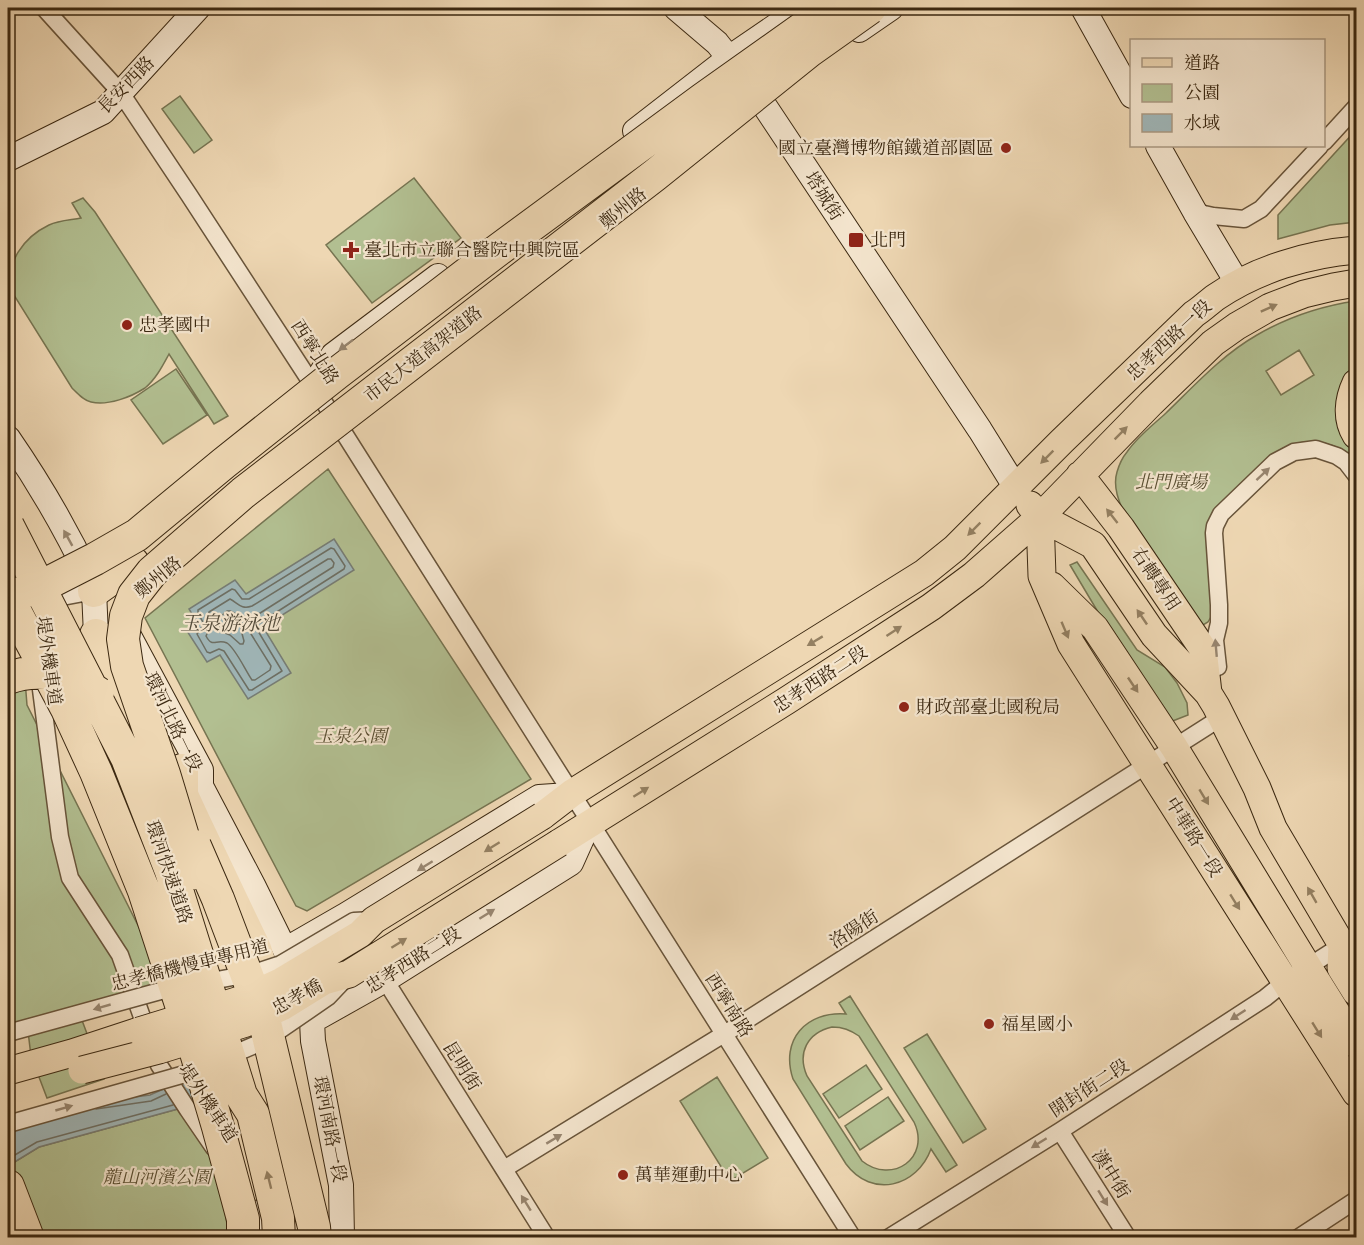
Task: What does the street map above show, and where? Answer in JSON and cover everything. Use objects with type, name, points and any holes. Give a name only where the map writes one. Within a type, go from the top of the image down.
[{"type":"highway","name":"市民大道高架道路","points":[[12,603],[21,593],[52,581],[136,535],[345,367],[494,253],[831,8]]},
{"type":"highway","name":"市民大道高架道路","points":[[182,777],[127,666],[123,639],[126,616],[134,595],[152,572],[243,494],[655,175],[808,52],[870,8]]},
{"type":"highway","points":[[94,591],[133,563],[573,213],[703,99]]},
{"type":"highway","points":[[573,213],[732,113]]},
{"type":"highway","name":"環河快速道路","points":[[8,526],[127,758],[171,871],[241,1095],[253,1114],[274,1234]]},
{"type":"highway","name":"環河快速道路","points":[[8,573],[73,687],[116,778],[150,858],[185,961],[242,1154],[274,1234]]},
{"type":"highway","points":[[12,603],[67,709],[96,772],[144,891],[218,1126],[243,1220],[243,1238]]},
{"type":"highway","points":[[96,635],[95,659],[142,751],[194,821]]},
{"type":"highway","points":[[8,678],[30,673],[54,674],[87,685],[123,713],[182,777],[218,899],[265,1023],[314,1227],[313,1238]]},
{"type":"highway","points":[[182,777],[182,795],[255,949],[285,1042],[302,1113],[309,1156],[313,1238]]},
{"type":"highway","points":[[182,777],[194,873],[254,1092],[253,1114]]},
{"type":"highway","points":[[8,1186],[28,1238]]},
{"type":"main road","name":"忠孝西路一段","points":[[1016,488],[1194,314],[1216,297],[1261,273],[1288,263],[1318,255],[1356,250]]},
{"type":"main road","name":"忠孝西路一段","points":[[1040,517],[1151,403],[1213,344],[1237,326],[1270,307],[1304,294],[1356,284]]},
{"type":"main road","points":[[1356,383],[1350,398],[1349,420],[1356,435]]},
{"type":"main road","name":"右轉專用","points":[[1080,475],[1121,528],[1203,649],[1215,705]]},
{"type":"main road","points":[[1016,488],[1040,517],[1094,545],[1154,635],[1215,705],[1257,788],[1274,828],[1352,943],[1341,968],[1356,992]]},
{"type":"main road","name":"忠孝西路二段","points":[[542,816],[571,794],[924,573],[955,548],[1016,488]]},
{"type":"main road","name":"忠孝西路二段","points":[[559,843],[931,607],[974,575],[1040,517]]},
{"type":"main road","name":"中華路一段","points":[[1040,517],[1042,576],[1071,644],[1148,764],[1297,974],[1356,1044]]},
{"type":"main road","name":"中華路一段","points":[[1042,576],[1095,628],[1174,747],[1297,974],[1356,1093]]},
{"type":"main road","name":"忠孝橋","points":[[8,1071],[243,999],[280,982],[360,934],[374,920],[542,816]]},
{"type":"main road","name":"忠孝橋","points":[[8,1089],[159,1050],[246,1023],[282,1007],[324,981],[349,974],[559,843]]},
{"type":"street","name":"西寧北路","points":[[44,8],[121,93],[269,316],[571,794]]},
{"type":"street","name":"長安西路","points":[[9,155],[103,112],[198,8]]},
{"type":"street","name":"塔城街","points":[[676,8],[717,43],[762,101],[1016,488]]},
{"type":"street","points":[[758,26],[786,8]]},
{"type":"street","points":[[182,777],[109,650],[96,635],[94,591],[104,553],[313,386],[333,355],[439,276],[531,212],[729,58],[802,8]]},
{"type":"street","name":"鄭州路","points":[[94,591],[129,600],[310,453],[483,320],[704,143],[785,82],[891,8]]},
{"type":"street","points":[[1083,8],[1130,94]]},
{"type":"street","points":[[1325,140],[1356,107]]},
{"type":"street","points":[[664,108],[660,132],[666,144],[676,151],[689,152],[704,143]]},
{"type":"street","points":[[1159,147],[1238,284]]},
{"type":"street","points":[[1195,212],[1244,219],[1261,209],[1319,147]]},
{"type":"street","points":[[439,276],[451,280],[464,291],[475,304],[483,320]]},
{"type":"street","name":"環河北路一段","points":[[8,438],[55,515],[94,591],[119,616],[201,770],[182,777],[253,885],[285,950],[312,1021]]},
{"type":"street","points":[[1215,705],[1220,682],[1215,640],[1219,622],[1214,534],[1217,519],[1275,462],[1294,453],[1316,449],[1337,456],[1346,462],[1356,475]]},
{"type":"street","points":[[12,603],[40,601],[94,591]]},
{"type":"street","name":"堤外機車道","points":[[12,603],[34,633],[60,837],[70,878],[120,955],[156,1066],[249,1207],[253,1238]]},
{"type":"street","name":"洛陽街","points":[[504,1169],[725,1033],[1148,764],[1174,747],[1215,705]]},
{"type":"street","name":"西寧南路","points":[[571,794],[854,1238]]},
{"type":"street","name":"忠孝西路二段","points":[[285,950],[539,797],[571,794]]},
{"type":"street","name":"忠孝西路二段","points":[[312,1021],[385,980],[571,863],[590,824]]},
{"type":"street","name":"昆明街","points":[[344,915],[547,1238]]},
{"type":"street","name":"忠孝橋機慢車專用道","points":[[8,1033],[164,990],[254,973],[281,964],[354,921],[374,920]]},
{"type":"street","name":"開封街二段","points":[[888,1238],[1060,1131],[1265,998],[1297,974],[1352,943]]},
{"type":"street","points":[[8,1124],[203,1068],[264,1041],[328,997],[349,974]]},
{"type":"street","name":"環河南路一段","points":[[312,1021],[313,1041],[341,1185],[342,1238]]},
{"type":"street","name":"堤外機車道","points":[[184,1110],[274,1234]]},
{"type":"street","name":"漢中街","points":[[1060,1131],[1128,1238]]},
{"type":"street","points":[[1298,1238],[1356,1200]]},
{"type":"green space","points":[[180,96],[212,140],[194,153],[162,109]]},
{"type":"green space","points":[[1356,130],[1356,222],[1330,225],[1278,239],[1278,215]]},
{"type":"green space","points":[[414,178],[461,238],[372,303],[326,245]]},
{"type":"green space","points":[[83,198],[95,212],[228,416],[214,424],[169,354],[159,372],[145,388],[112,402],[91,402],[72,388],[12,292],[10,281],[14,261],[24,244],[49,225],[81,218],[72,203]]},
{"type":"green space","name":"北門廣場","points":[[1356,301],[1356,367],[1352,374],[1356,451],[1352,456],[1325,443],[1296,443],[1278,452],[1216,512],[1212,615],[1203,625],[1122,508],[1116,486],[1120,464],[1140,436],[1209,371],[1244,343],[1305,313]],"holes":[[[1299,350],[1314,375],[1281,395],[1266,371]]]},
{"type":"green space","points":[[176,369],[207,415],[163,444],[131,400]]},
{"type":"green space","name":"玉泉公園","points":[[328,469],[531,779],[307,911],[296,906],[145,618]]},
{"type":"green space","points":[[1077,562],[1137,650],[1165,667],[1177,683],[1187,703],[1188,715],[1170,722],[1120,649],[1070,565]]},
{"type":"green space","points":[[8,667],[24,667],[27,705],[166,981],[77,1007],[104,1079],[47,1098],[31,1056],[27,1023],[8,1028]]},
{"type":"green space","points":[[850,996],[957,1165],[946,1172],[931,1149],[924,1162],[905,1180],[881,1185],[868,1182],[846,1164],[793,1079],[790,1065],[790,1052],[800,1031],[819,1017],[846,1014],[839,1003]],"holes":[[[836,1027],[859,1036],[914,1122],[918,1135],[917,1147],[906,1164],[896,1169],[874,1168],[862,1161],[807,1076],[803,1059],[806,1045],[816,1034]]]},
{"type":"green space","points":[[927,1034],[986,1129],[963,1143],[904,1048]]},
{"type":"green space","points":[[866,1065],[882,1089],[839,1118],[823,1094]]},
{"type":"green space","points":[[717,1077],[768,1158],[730,1181],[680,1101]]},
{"type":"green space","points":[[888,1097],[904,1121],[860,1150],[845,1126]]},
{"type":"green space","name":"龍山河濱公園","points":[[207,1101],[229,1237],[8,1237],[8,1166],[39,1147]]},
{"type":"water","name":"玉泉游泳池","points":[[334,539],[354,570],[263,627],[291,673],[248,699],[220,655],[207,662],[187,631],[198,624],[189,609],[235,580],[246,594]]},
{"type":"water","points":[[202,1072],[207,1101],[39,1147],[8,1166],[8,1125],[104,1101],[150,1095]]},
{"type":"place","name":"國立臺灣博物館鐵道部園區","points":[[1006,148]]},
{"type":"place","name":"北門","points":[[856,240]]},
{"type":"place","name":"臺北市立聯合醫院中興院區","points":[[351,250]]},
{"type":"place","name":"忠孝國中","points":[[127,325]]},
{"type":"place","name":"財政部臺北國稅局","points":[[904,707]]},
{"type":"place","name":"福星國小","points":[[989,1024]]},
{"type":"place","name":"萬華運動中心","points":[[623,1175]]}]
